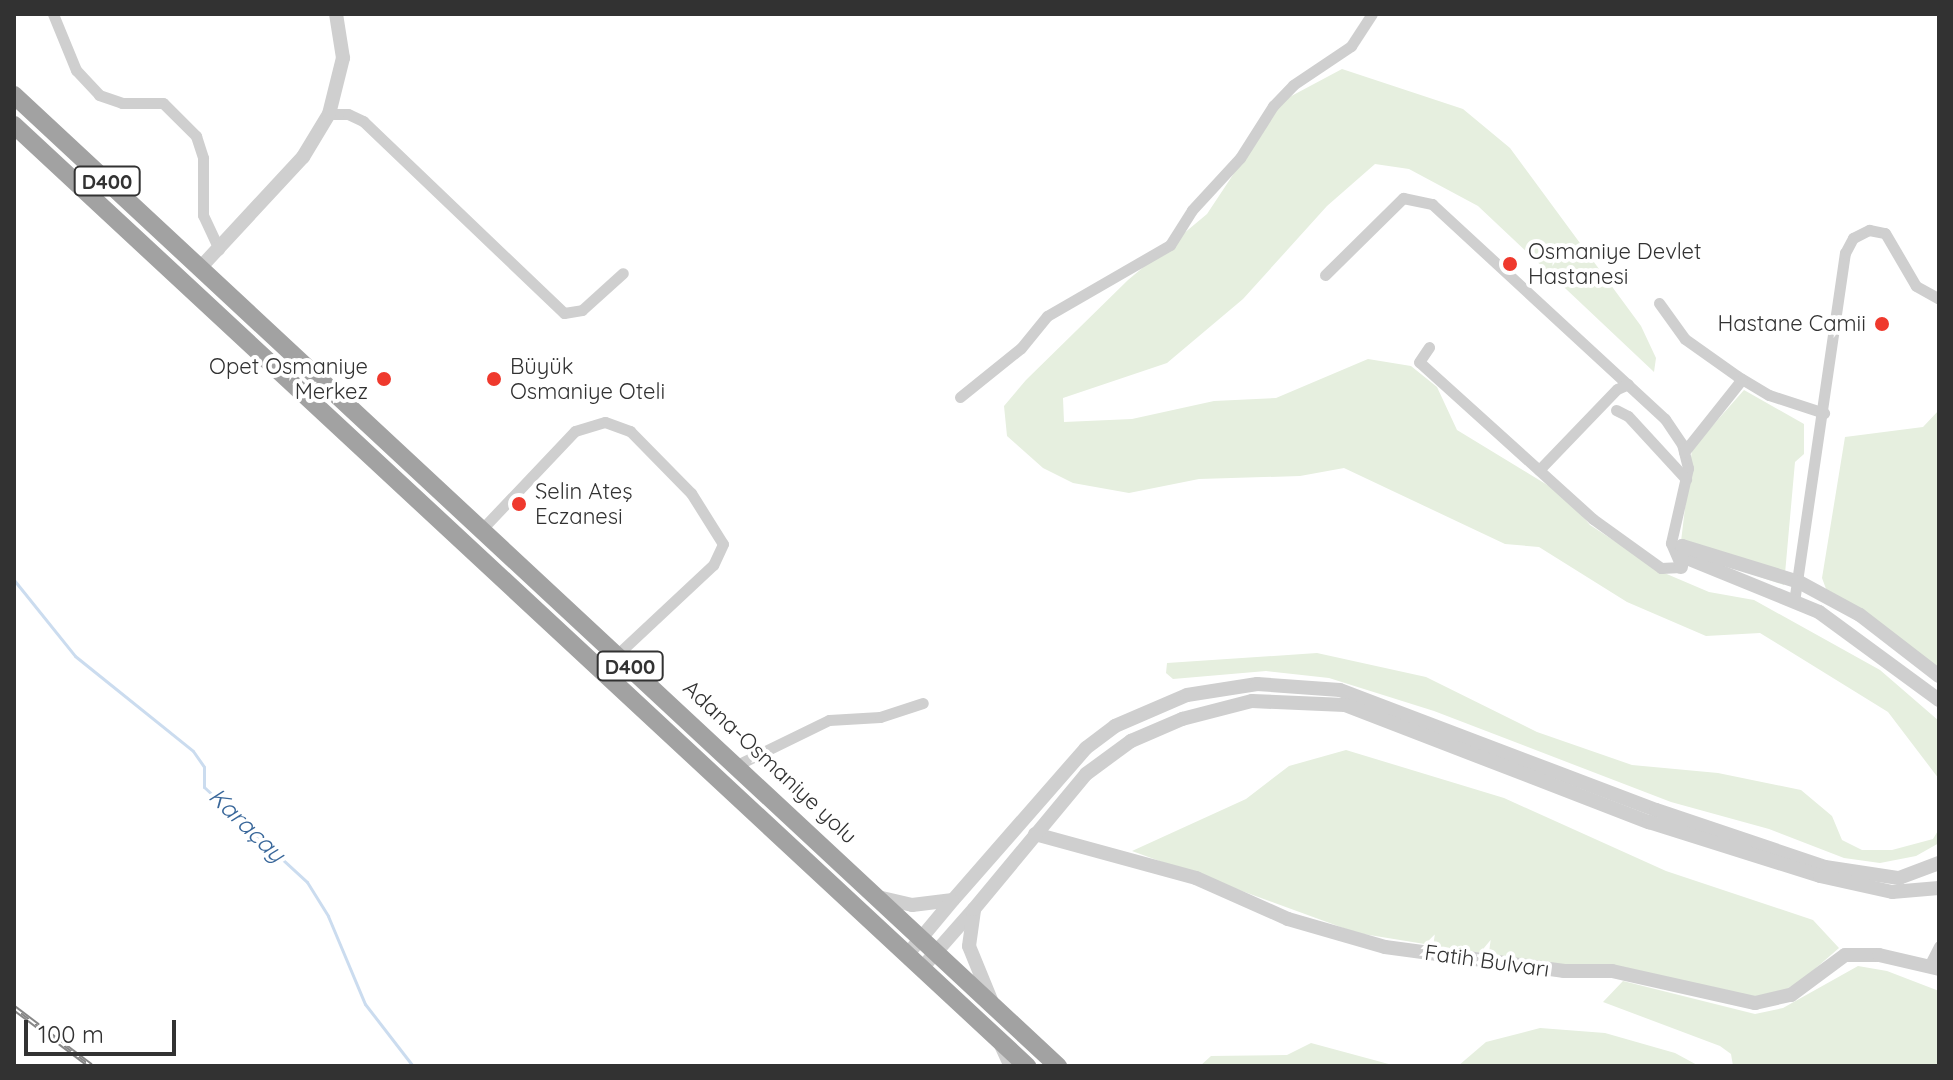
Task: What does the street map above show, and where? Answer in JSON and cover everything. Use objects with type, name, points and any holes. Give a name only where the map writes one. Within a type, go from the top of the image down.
[{"type":"highway","name":"D400","points":[[14,95],[201,267]]},
{"type":"highway","name":"D400","points":[[14,125],[1027,1066]]},
{"type":"highway","name":"Adana-Osmaniye yolu","points":[[201,267],[882,898],[1058,1066]]},
{"type":"street","points":[[53,14],[76,70],[99,95],[122,103],[163,103],[196,136],[203,158],[203,215],[219,250]]},
{"type":"street","points":[[201,267],[303,157],[329,114],[343,58],[336,14]]},
{"type":"street","points":[[960,397],[1021,348],[1047,316],[1170,245],[1192,210],[1240,158],[1273,106],[1293,85],[1351,46],[1372,14]]},
{"type":"street","points":[[329,114],[348,114],[363,121],[564,313],[582,310],[623,273]]},
{"type":"street","points":[[1325,275],[1403,198],[1432,204],[1665,419],[1684,452],[1686,479],[1671,543],[1681,567]]},
{"type":"street","points":[[1794,602],[1800,583],[1845,253],[1853,238],[1869,230],[1885,233],[1916,286],[1939,299]]},
{"type":"street","points":[[1659,303],[1685,339],[1742,379],[1769,395],[1824,413]]},
{"type":"street","points":[[1429,347],[1419,362],[1623,546],[1661,568],[1681,567]]},
{"type":"street","points":[[1684,452],[1742,379]]},
{"type":"street","points":[[1539,470],[1617,389],[1628,384]]},
{"type":"street","points":[[1616,410],[1628,416],[1686,479]]},
{"type":"street","points":[[482,529],[575,431],[605,422],[630,431],[691,493],[723,544],[713,565],[618,654]]},
{"type":"street","points":[[1681,567],[1682,546],[1800,583],[1860,615],[1939,676]]},
{"type":"street","points":[[1681,567],[1682,556],[1794,602],[1860,639],[1939,700]]},
{"type":"street","points":[[907,955],[1086,748],[1115,726],[1187,695],[1257,684],[1340,690],[1645,806],[1825,867],[1899,878],[1939,863]]},
{"type":"street","points":[[922,968],[1086,774],[1131,741],[1227,705],[1315,700],[1345,705],[1611,809],[1820,876],[1892,892],[1939,888]]},
{"type":"street","points":[[737,765],[829,720],[880,717],[923,703]]},
{"type":"street","name":"Fatih Bulvarı","points":[[1035,834],[1196,878],[1288,919],[1385,947],[1564,971],[1612,971],[1755,1003],[1791,995],[1845,955],[1934,966]]},
{"type":"street","points":[[882,898],[912,905],[953,900]]},
{"type":"street","points":[[974,909],[969,946],[995,1007]]},
{"type":"street","points":[[1934,966],[1939,946]]},
{"type":"street","points":[[996,1038],[1009,1066]]},
{"type":"green space","points":[[1342,69],[1463,109],[1510,148],[1641,326],[1656,358],[1654,372],[1478,206],[1409,169],[1375,164],[1327,206],[1243,299],[1167,363],[1063,398],[1064,422],[1132,419],[1214,401],[1276,398],[1368,359],[1411,366],[1437,387],[1457,430],[1567,497],[1590,525],[1662,572],[1709,592],[1754,600],[1880,670],[1939,721],[1939,779],[1888,712],[1760,633],[1706,636],[1627,602],[1539,547],[1505,544],[1344,468],[1300,476],[1199,479],[1129,493],[1073,483],[1043,468],[1007,436],[1004,406],[1026,380],[1128,280],[1207,214],[1282,101]]},
{"type":"green space","points":[[1744,390],[1804,424],[1804,454],[1795,462],[1784,585],[1680,550],[1692,449]]},
{"type":"green space","points":[[1939,410],[1939,671],[1829,597],[1822,578],[1845,437],[1923,427]]},
{"type":"green space","points":[[1317,653],[1426,677],[1537,732],[1632,765],[1718,773],[1801,790],[1832,816],[1842,840],[1862,850],[1892,850],[1933,839],[1939,829],[1939,843],[1916,856],[1880,863],[1844,858],[1769,829],[1671,802],[1434,711],[1329,678],[1266,671],[1173,679],[1166,673],[1167,663]]},
{"type":"green space","points":[[1346,750],[1504,798],[1666,871],[1813,920],[1839,948],[1801,981],[1767,1000],[1357,933],[1132,851],[1246,799],[1289,766]]},
{"type":"green space","points":[[1858,966],[1887,971],[1939,991],[1939,1066],[1733,1066],[1731,1054],[1720,1046],[1603,1002],[1623,981],[1755,1014],[1783,1008]]},
{"type":"green space","points":[[1540,1028],[1605,1033],[1675,1053],[1699,1066],[1458,1066],[1486,1042]]},
{"type":"green space","points":[[1311,1043],[1396,1066],[1200,1066],[1211,1056],[1287,1055]]},
{"type":"waterway","name":"Karaçay","points":[[14,580],[75,656],[193,751],[204,767],[204,787],[307,882],[328,916],[365,1004],[413,1066]]},
{"type":"railway","points":[[14,1008],[91,1066]]},
{"type":"place","name":"Osmaniye Devlet Hastanesi","points":[[1510,264]]},
{"type":"place","name":"Hastane Camii","points":[[1882,324]]},
{"type":"place","name":"Opet Osmaniye Merkez","points":[[384,379]]},
{"type":"place","name":"Büyük Osmaniye Oteli","points":[[494,379]]},
{"type":"place","name":"Selin Ateş Eczanesi","points":[[519,504]]}]
